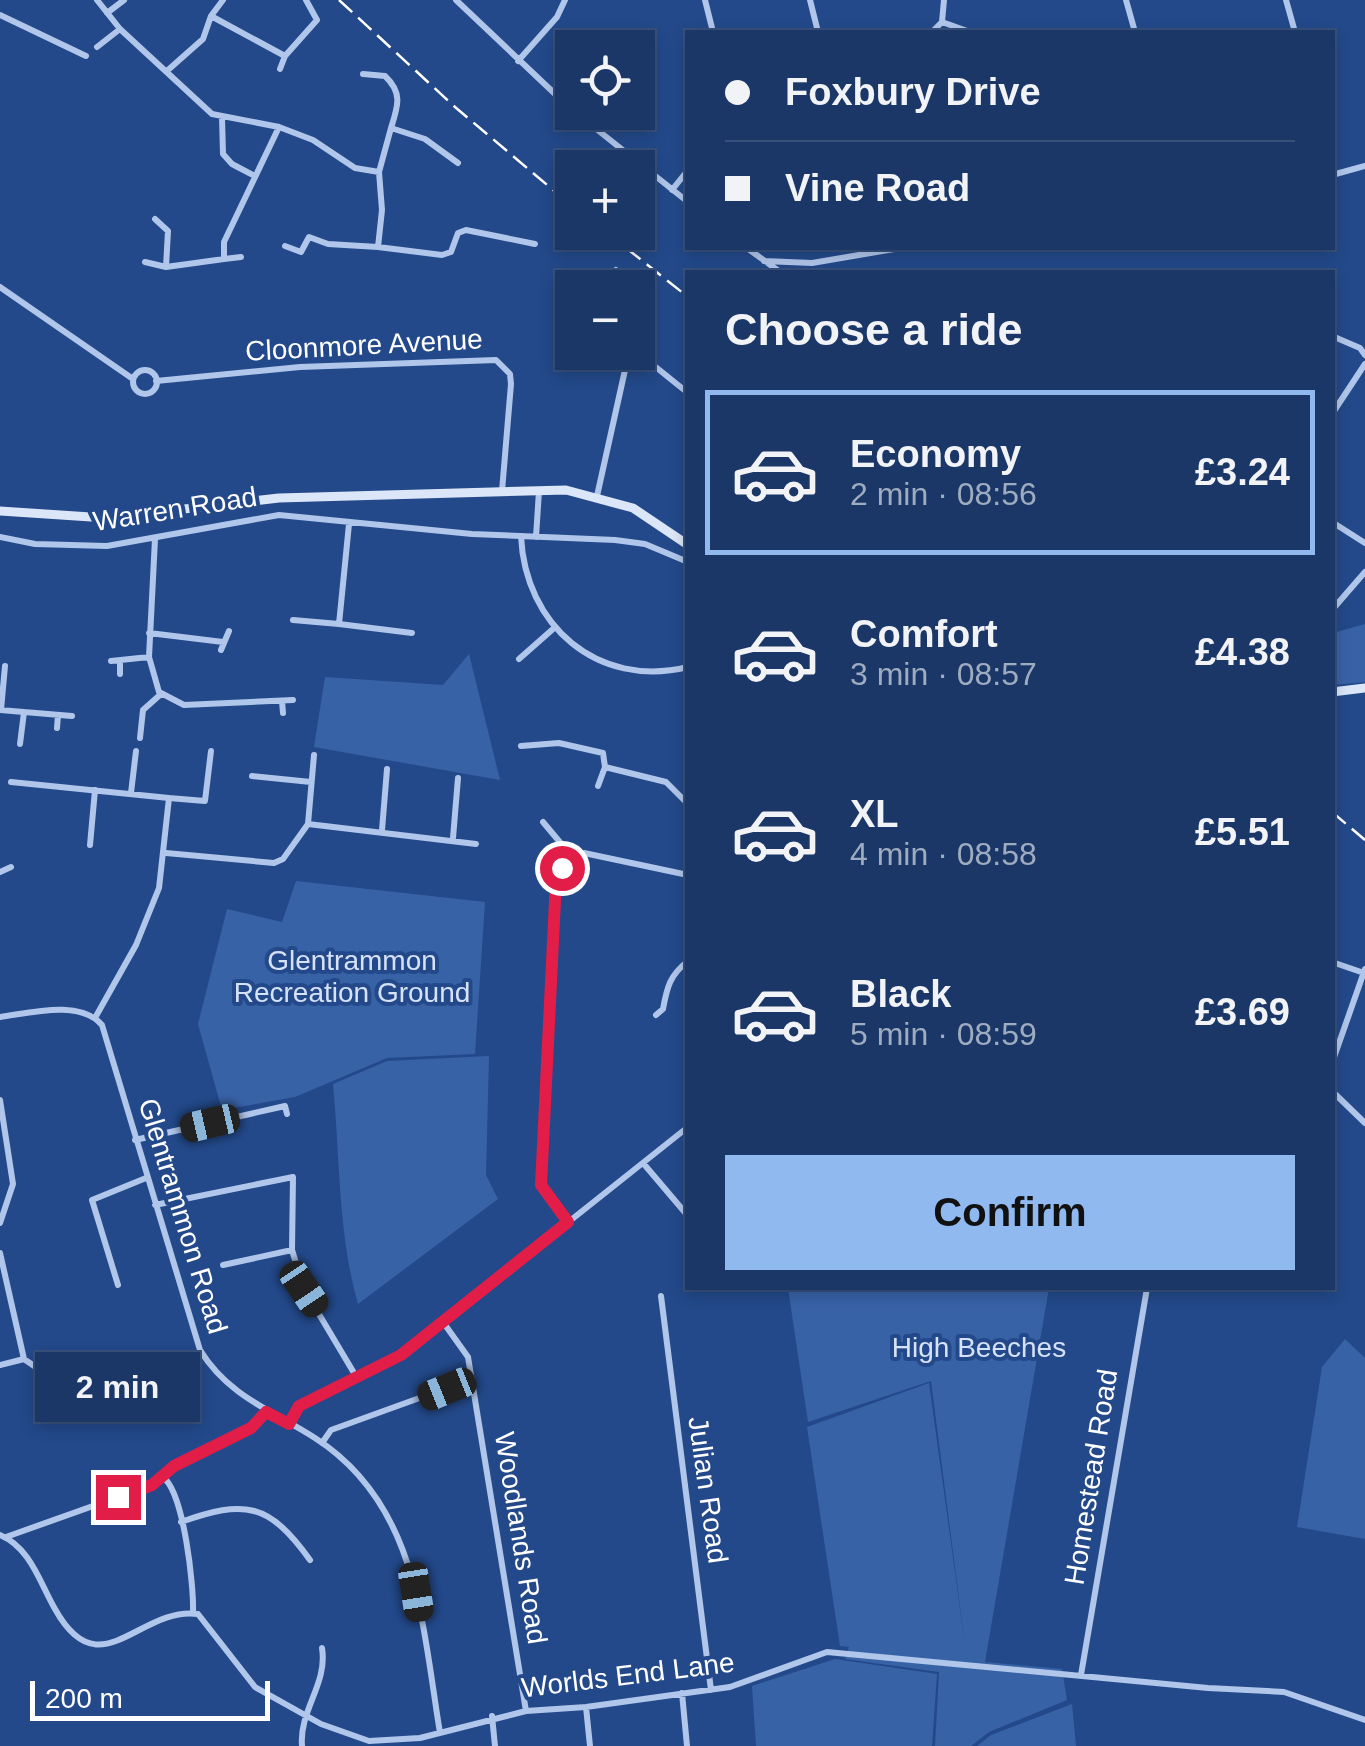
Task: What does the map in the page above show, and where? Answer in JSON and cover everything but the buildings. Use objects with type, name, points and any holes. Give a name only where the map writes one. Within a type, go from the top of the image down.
[{"type":"street","points":[[97,0],[120,29],[168,70],[197,102],[222,117],[279,127],[312,140],[355,168],[378,172]]},
{"type":"street","points":[[107,13],[124,0]]},
{"type":"street","points":[[168,70],[203,39],[211,16],[223,0]]},
{"type":"street","points":[[280,70],[285,56],[318,20],[306,0]]},
{"type":"street","points":[[456,0],[555,94]]},
{"type":"street","points":[[518,60],[558,17],[565,0]]},
{"type":"street","points":[[705,0],[713,30]]},
{"type":"street","points":[[810,0],[818,30]]},
{"type":"street","points":[[934,30],[942,22],[944,0]]},
{"type":"street","points":[[1126,0],[1135,30]]},
{"type":"street","points":[[1286,0],[1295,30]]},
{"type":"street","points":[[0,15],[86,56]]},
{"type":"street","points":[[211,16],[285,56]]},
{"type":"street","points":[[942,22],[964,30]]},
{"type":"street","points":[[97,47],[120,29]]},
{"type":"street","points":[[364,74],[385,76],[396,90],[398,106],[378,172],[382,210],[378,247]]},
{"type":"street","points":[[222,117],[223,154],[232,164],[255,176]]},
{"type":"street","points":[[224,258],[224,242],[279,127]]},
{"type":"street","points":[[391,128],[425,139],[458,162]]},
{"type":"street","points":[[598,130],[685,200]]},
{"type":"street","points":[[1335,173],[1365,166]]},
{"type":"street","points":[[672,190],[685,174]]},
{"type":"street","points":[[154,218],[168,231],[166,267]]},
{"type":"street","points":[[286,246],[301,252],[309,237],[328,244],[442,254],[451,252],[458,232],[466,230],[535,244]]},
{"type":"street","points":[[750,250],[777,270]]},
{"type":"street","points":[[764,261],[812,263],[888,250]]},
{"type":"street","points":[[145,262],[166,267],[241,258]]},
{"type":"street","points":[[806,270],[812,263]]},
{"type":"street","name":"Cloonmore Avenue","points":[[0,287],[133,379],[135,390],[142,394],[152,391],[156,381]]},
{"type":"street","points":[[1335,337],[1360,348],[1365,356]]},
{"type":"street","name":"Cloonmore Avenue","points":[[156,381],[300,367],[496,360],[510,374],[511,384],[502,491]]},
{"type":"street","points":[[1335,409],[1365,364]]},
{"type":"street","points":[[655,366],[685,391]]},
{"type":"street","name":"Cloonmore Avenue","points":[[133,379],[146,370],[156,381]]},
{"type":"street","points":[[598,496],[625,370]]},
{"type":"street","points":[[536,537],[538,490]]},
{"type":"street","name":"Warren Road","points":[[0,511],[106,518],[279,498],[538,490],[598,496],[633,508],[685,543]]},
{"type":"street","name":"Warren Road","points":[[0,538],[80,546],[155,540],[279,515],[349,524],[646,544],[685,561]]},
{"type":"street","points":[[339,624],[349,524]]},
{"type":"street","points":[[1335,524],[1365,543]]},
{"type":"street","points":[[520,536],[526,581],[553,628],[580,652],[635,672],[685,667]]},
{"type":"street","points":[[155,540],[149,658],[154,685],[161,694],[184,705],[293,700]]},
{"type":"street","points":[[1335,607],[1365,572]]},
{"type":"street","points":[[293,620],[412,633]]},
{"type":"street","points":[[519,659],[553,628]]},
{"type":"street","points":[[150,633],[222,646],[228,632]]},
{"type":"street","points":[[111,661],[149,658]]},
{"type":"street","points":[[120,661],[120,674]]},
{"type":"street","points":[[3,672],[0,710],[72,716]]},
{"type":"street","points":[[1335,692],[1365,688]]},
{"type":"street","points":[[140,738],[143,710],[161,694]]},
{"type":"street","points":[[282,701],[283,713]]},
{"type":"street","points":[[20,744],[24,712]]},
{"type":"street","points":[[57,728],[58,715]]},
{"type":"street","points":[[525,748],[560,742],[604,754],[605,768],[598,786]]},
{"type":"street","points":[[132,793],[136,751]]},
{"type":"street","points":[[10,782],[205,801],[212,751]]},
{"type":"street","points":[[166,853],[274,863],[283,859],[308,824],[314,755]]},
{"type":"street","points":[[605,768],[666,782],[685,801]]},
{"type":"street","points":[[382,830],[387,769]]},
{"type":"street","points":[[252,776],[311,782]]},
{"type":"street","points":[[453,838],[458,778]]},
{"type":"street","points":[[90,845],[95,790]]},
{"type":"street","points":[[0,1018],[58,1011],[95,1018],[136,945],[160,888],[169,798]]},
{"type":"street","points":[[544,822],[574,860]]},
{"type":"street","points":[[308,824],[453,838],[476,844]]},
{"type":"street","points":[[568,1222],[541,1185],[556,880],[574,860],[599,853],[685,874]]},
{"type":"street","points":[[0,873],[11,867]]},
{"type":"street","points":[[1335,963],[1364,971],[1335,1053]]},
{"type":"street","points":[[656,1015],[663,1008],[667,985],[685,964]]},
{"type":"street","name":"Glentrammon Road","points":[[95,1018],[104,1029],[200,1350],[230,1386],[266,1412],[322,1443],[372,1492],[406,1550],[440,1733]]},
{"type":"street","points":[[1335,1094],[1365,1123]]},
{"type":"street","points":[[0,1100],[3,1139],[14,1184],[0,1224]]},
{"type":"street","points":[[135,1140],[285,1106],[287,1114]]},
{"type":"street","points":[[289,1424],[299,1406],[401,1355],[685,1129]]},
{"type":"street","points":[[643,1163],[685,1212]]},
{"type":"street","points":[[118,1284],[92,1200],[146,1178]]},
{"type":"street","points":[[155,1205],[294,1178],[292,1250],[304,1289],[357,1378]]},
{"type":"street","points":[[223,1265],[292,1250]]},
{"type":"street","points":[[0,1253],[24,1359],[37,1368],[48,1416]]},
{"type":"street","name":"Homestead Road","points":[[1081,1675],[1146,1290]]},
{"type":"street","name":"Julian Road","points":[[661,1296],[711,1690]]},
{"type":"street","name":"Woodlands Road","points":[[443,1322],[468,1358],[526,1710]]},
{"type":"street","points":[[0,1364],[24,1359]]},
{"type":"street","points":[[322,1443],[331,1430],[472,1380]]},
{"type":"street","points":[[3,1536],[152,1485],[174,1466],[251,1428],[266,1412]]},
{"type":"street","points":[[3,1536],[23,1552],[65,1626],[84,1644],[103,1645],[193,1613],[194,1589],[172,1484],[163,1477]]},
{"type":"street","points":[[180,1522],[225,1508],[255,1510],[278,1520],[310,1560]]},
{"type":"street","name":"Worlds End Lane","points":[[193,1613],[205,1620],[251,1684],[304,1716],[361,1740],[396,1743],[526,1710],[586,1708],[746,1684],[827,1652],[1208,1688],[1265,1689],[1365,1720]]},
{"type":"street","points":[[302,1746],[304,1716],[322,1676],[322,1648]]},
{"type":"street","points":[[682,1693],[687,1746]]},
{"type":"street","points":[[586,1708],[590,1746]]},
{"type":"street","points":[[492,1716],[495,1746]]},
{"type":"green space","points":[[1365,624],[1365,682],[1335,685],[1335,632]]},
{"type":"green space","points":[[469,654],[500,780],[314,747],[325,677],[443,685]]},
{"type":"green space","name":"Glentrammon Recreation Ground","points":[[296,881],[485,902],[475,1054],[387,1058],[295,1097],[222,1110],[198,1024],[227,909],[282,922]]},
{"type":"green space","name":"Glentrammon Recreation Ground","points":[[489,1056],[486,1175],[498,1199],[358,1304],[343,1223],[333,1084],[387,1061]]},
{"type":"green space","name":"High Beeches","points":[[788,1290],[1049,1290],[985,1662],[1062,1669],[1067,1700],[989,1732],[971,1746],[935,1746],[939,1672],[845,1659],[849,1647],[840,1646],[807,1427],[929,1383],[965,1645],[931,1381],[808,1422]]},
{"type":"green space","points":[[1345,1339],[1365,1358],[1365,1539],[1297,1527],[1322,1367]]},
{"type":"green space","points":[[835,1659],[937,1674],[932,1746],[756,1746],[752,1686]]},
{"type":"green space","points":[[1072,1704],[1076,1746],[977,1746],[991,1735]]},
{"type":"railway","points":[[339,0],[455,107],[555,192]]},
{"type":"railway","points":[[629,250],[685,295]]},
{"type":"railway","points":[[1335,815],[1365,840]]},
{"type":"route","points":[[118,1497],[152,1485],[174,1466],[251,1428],[266,1412],[289,1424],[299,1406],[401,1355],[568,1222],[541,1185],[556,880],[562,868]]}]
